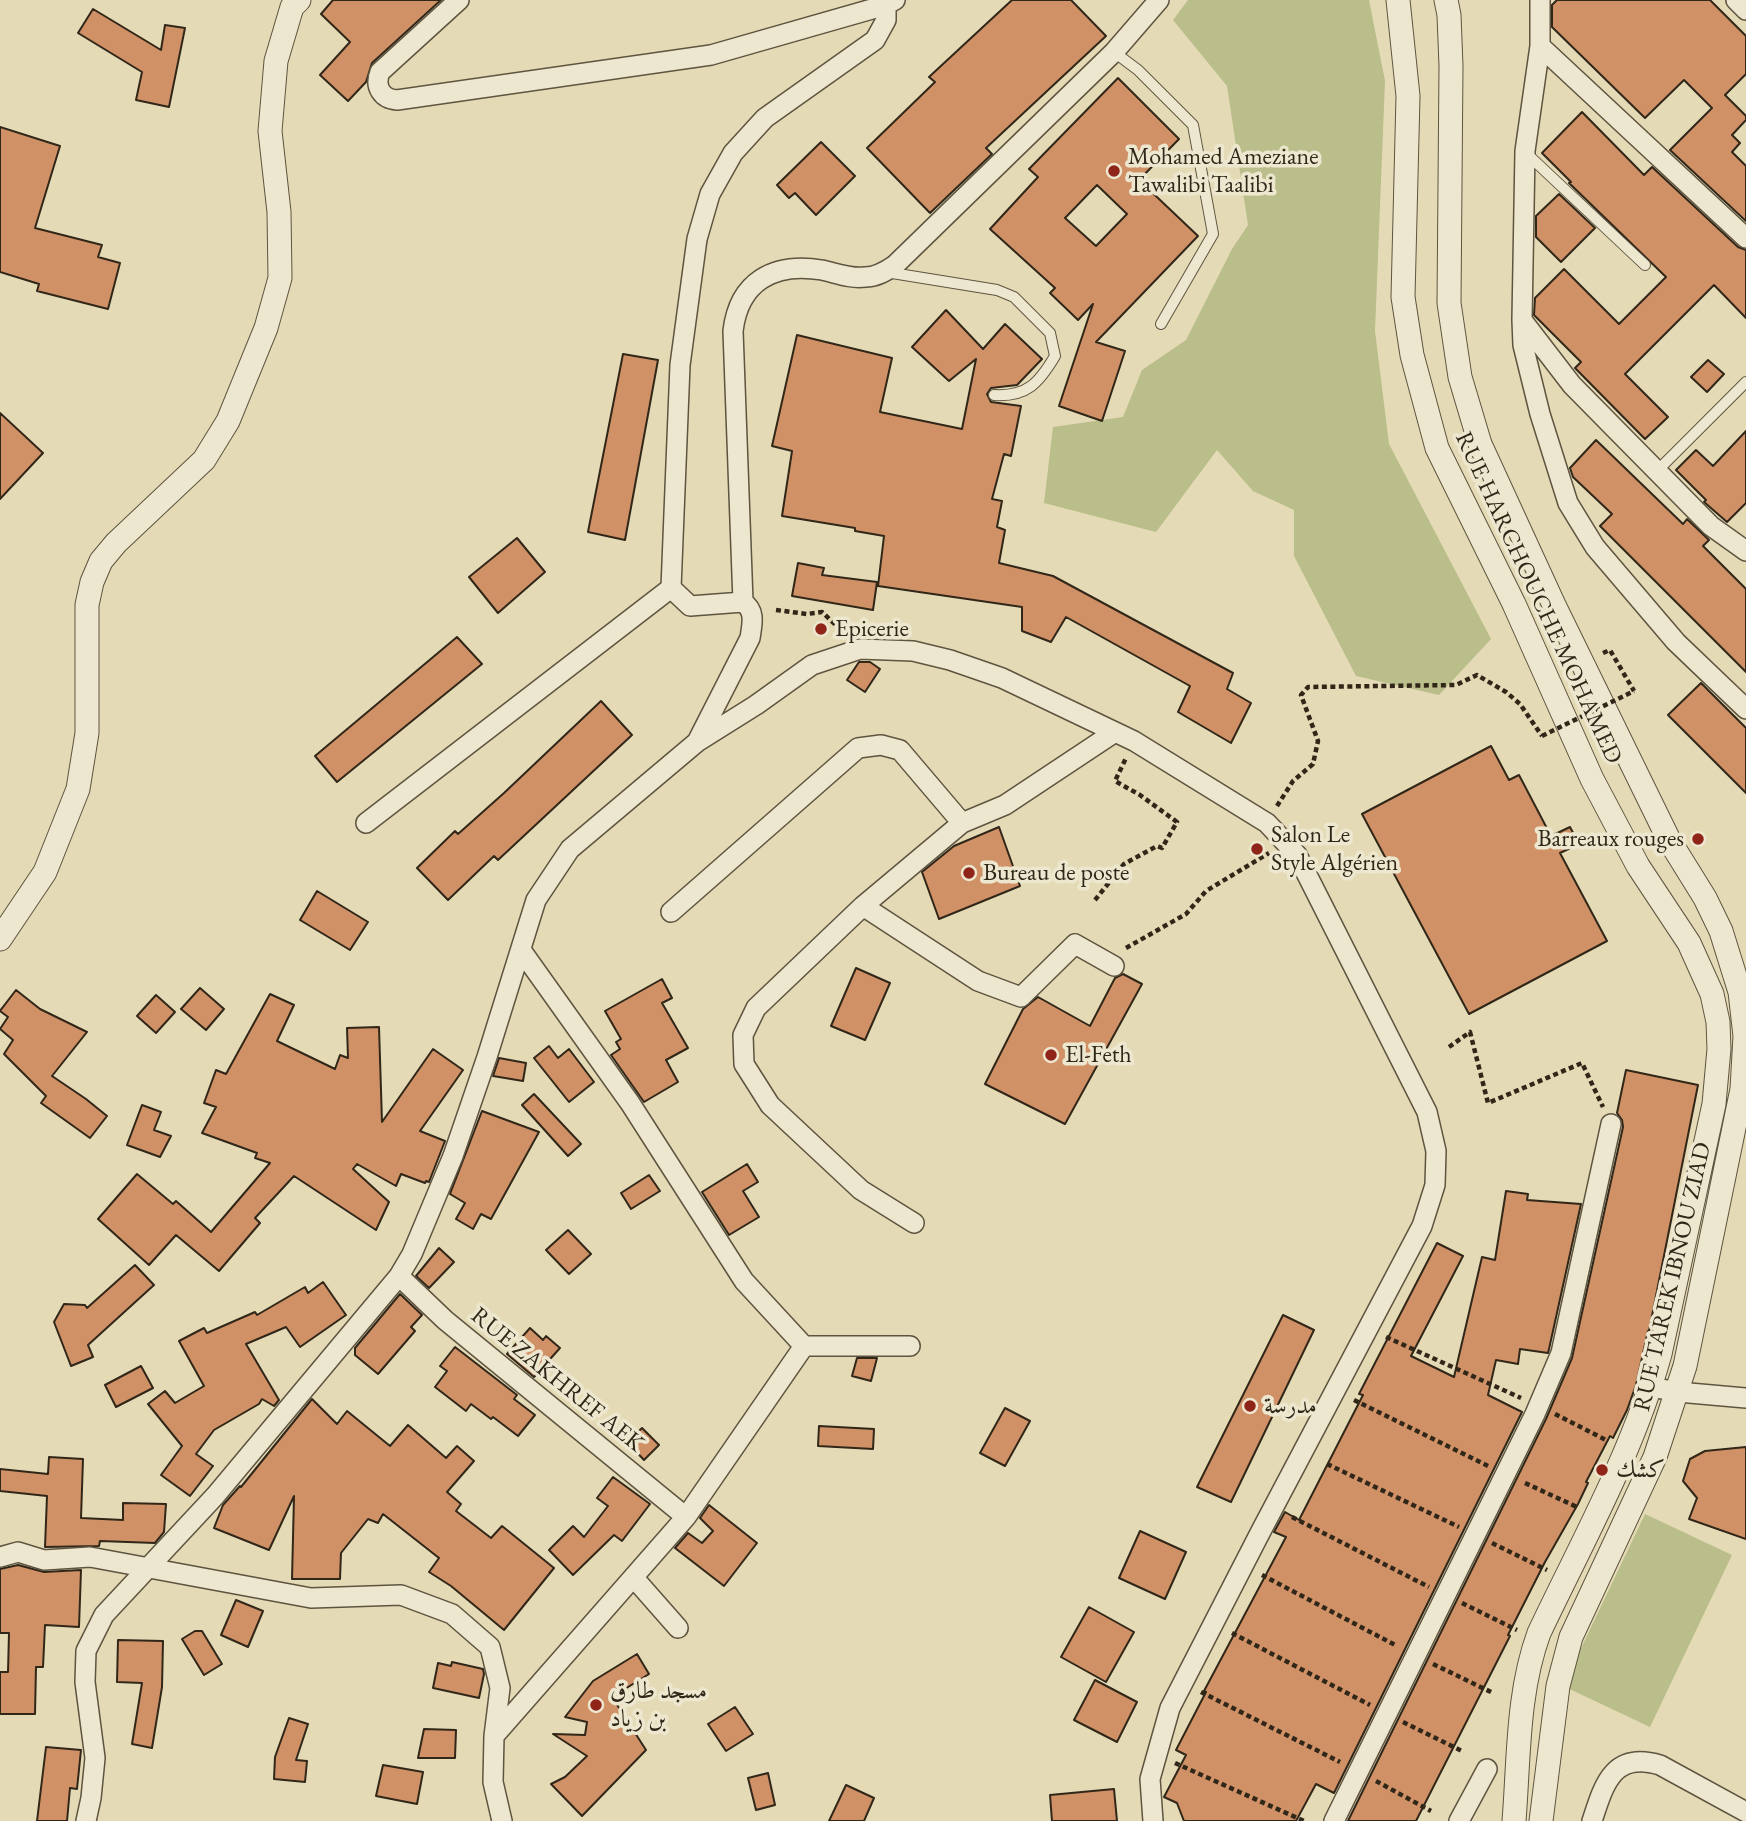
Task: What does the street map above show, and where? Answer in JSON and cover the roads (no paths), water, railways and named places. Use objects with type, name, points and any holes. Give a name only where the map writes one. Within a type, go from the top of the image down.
[{"type":"street","points":[[0,939],[45,873],[78,789],[88,733],[88,605],[92,582],[101,561],[116,543],[204,460],[228,421],[265,328],[280,278],[279,212],[270,131],[276,61],[292,7],[299,0]]},
{"type":"street","points":[[459,0],[380,72],[378,88],[386,97],[397,100],[711,55],[891,3]]},
{"type":"street","points":[[743,601],[733,331],[734,317],[740,303],[758,280],[785,269],[819,270],[864,277],[886,271],[895,265],[1114,52],[1159,0]]},
{"type":"street","name":"RUE HARCHOUCHE MOHAMED","points":[[1398,0],[1408,96],[1404,297],[1412,355],[1437,448],[1514,604],[1592,779],[1638,866],[1689,943],[1702,969],[1712,994],[1717,1021]]},
{"type":"street","name":"RUE HARCHOUCHE MOHAMED","points":[[1446,0],[1451,66],[1449,303],[1460,377],[1480,444],[1554,605],[1669,840],[1705,898],[1721,931],[1734,970],[1743,1016]]},
{"type":"street","points":[[1540,0],[1540,46],[1525,151],[1522,320],[1523,345],[1540,414],[1568,503],[1595,547],[1676,642],[1746,709]]},
{"type":"street","points":[[1736,0],[1746,10]]},
{"type":"street","points":[[697,742],[750,638],[753,620],[750,607],[743,601],[690,606],[671,588],[680,365],[697,239],[710,194],[733,153],[765,118],[875,40],[886,20],[891,3]]},
{"type":"street","points":[[1540,46],[1746,238]]},
{"type":"street","points":[[1522,320],[1572,385],[1711,526],[1746,551]]},
{"type":"street","points":[[366,823],[671,588]]},
{"type":"street","points":[[86,1821],[95,1758],[85,1682],[86,1651],[104,1615],[215,1496],[399,1276],[412,1254],[453,1156],[536,900],[570,849],[697,742],[812,666],[860,649],[913,651],[950,660],[1002,678],[1134,741],[1267,822],[1297,855],[1427,1112],[1436,1151],[1435,1185],[1422,1226],[1170,1708],[1150,1779],[1153,1821]]},
{"type":"street","points":[[914,1223],[862,1190],[769,1105],[744,1064],[743,1035],[756,1008],[863,906],[962,822],[1004,805],[1115,732]]},
{"type":"street","points":[[671,912],[858,748],[881,745],[900,750],[962,822]]},
{"type":"street","points":[[863,906],[978,981],[1021,997],[1075,944],[1109,964]]},
{"type":"street","points":[[521,950],[630,1103],[744,1281],[804,1346],[910,1346]]},
{"type":"street","name":"RUE TAREK IBNOU ZIAD","points":[[1541,1821],[1558,1686],[1571,1637],[1642,1489],[1664,1435],[1685,1366],[1742,1089],[1743,1016]]},
{"type":"street","name":"RUE TAREK IBNOU ZIAD","points":[[1514,1821],[1522,1706],[1531,1655],[1608,1490],[1651,1387],[1660,1354],[1714,1104],[1719,1049],[1717,1021]]},
{"type":"street","points":[[1334,1821],[1538,1406],[1561,1353],[1611,1124]]},
{"type":"street","name":"RUE ZAKHREF AEK","points":[[399,1276],[445,1320],[686,1517]]},
{"type":"street","points":[[494,1736],[686,1517],[804,1346]]},
{"type":"street","points":[[1651,1387],[1746,1398]]},
{"type":"street","points":[[0,1557],[18,1552],[44,1560],[90,1557],[311,1598],[401,1595],[452,1614],[490,1647],[500,1688],[494,1736],[493,1782],[502,1821]]},
{"type":"street","points":[[634,1578],[678,1628]]},
{"type":"street","points":[[1592,1821],[1608,1778],[1630,1762],[1646,1761],[1660,1765],[1746,1812]]},
{"type":"street","points":[[1460,1821],[1487,1769]]},
{"type":"street","points":[[1499,1821],[1517,1779]]},
{"type":"lane","points":[[1114,52],[1138,71],[1193,125],[1213,234],[1161,324]]},
{"type":"lane","points":[[1525,151],[1646,265]]},
{"type":"lane","points":[[886,271],[997,290],[1014,298],[1049,333],[1055,356],[1041,379],[1026,391],[1010,396],[994,395]]},
{"type":"lane","points":[[1657,471],[1746,382]]},
{"type":"place","name":"Mohamed Ameziane Tawalibi Taalibi","points":[[1114,171]]},
{"type":"place","name":"Epicerie","points":[[821,629]]},
{"type":"place","name":"Barreaux rouges","points":[[1698,839]]},
{"type":"place","name":"Salon Le Style Algérien","points":[[1257,849]]},
{"type":"place","name":"Bureau de poste","points":[[969,873]]},
{"type":"place","name":"El-Feth","points":[[1051,1055]]},
{"type":"place","name":"مدرسة","points":[[1250,1406]]},
{"type":"place","name":"كشك","points":[[1602,1470]]},
{"type":"place","name":"مسجد طارق بن زياد","points":[[596,1705]]}]
